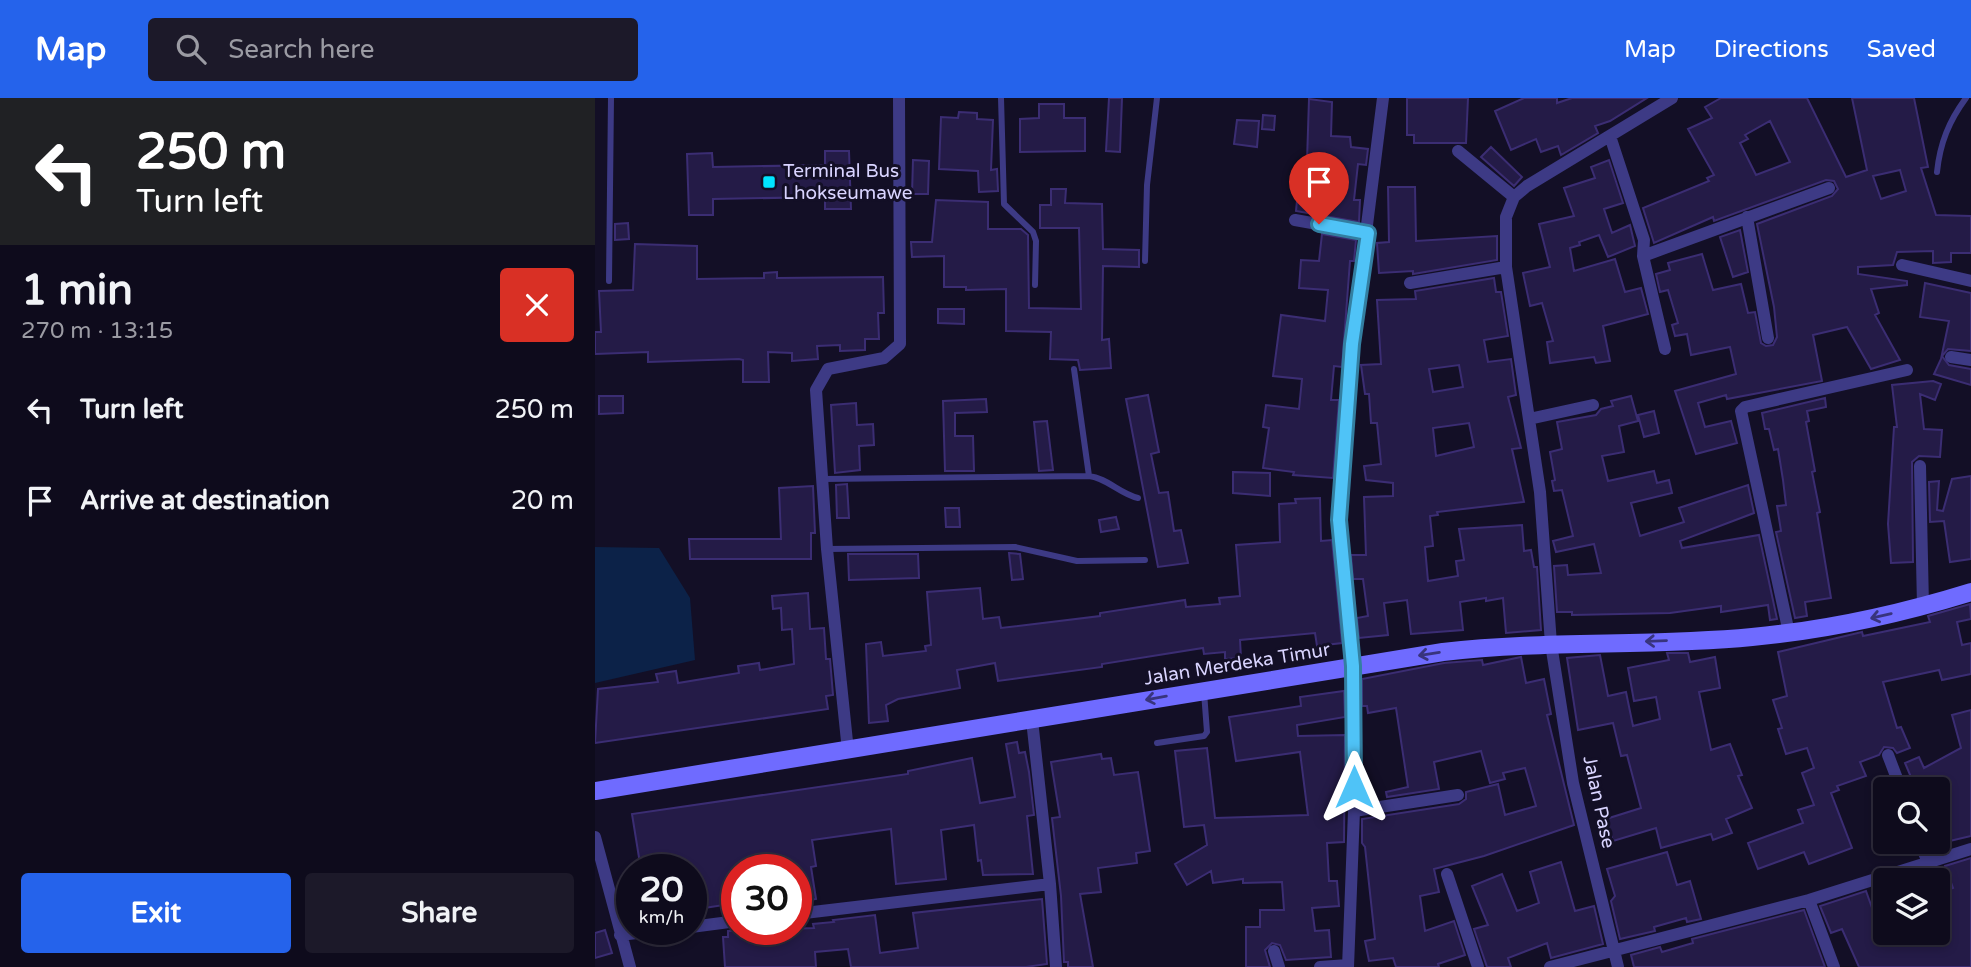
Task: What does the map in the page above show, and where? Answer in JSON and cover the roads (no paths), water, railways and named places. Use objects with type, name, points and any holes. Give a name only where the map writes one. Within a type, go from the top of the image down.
[{"type":"main road","name":"Jalan Merdeka Timur","points":[[595,791],[1443,652],[1551,644],[1728,639],[1789,633],[1923,606],[1971,592]]},
{"type":"street","points":[[848,751],[827,549],[816,390],[818,382],[828,369],[875,361],[891,354],[900,344],[899,98]]},
{"type":"street","points":[[1320,967],[1348,966],[1354,811],[1353,666],[1339,520],[1352,344],[1383,98]]},
{"type":"street","points":[[1458,151],[1514,197],[1672,98]]},
{"type":"street","points":[[1610,136],[1644,240],[1643,256],[1665,349]]},
{"type":"street","points":[[1643,256],[1829,188]]},
{"type":"street","name":"Jalan Pase","points":[[1514,197],[1506,217],[1506,267],[1540,492],[1551,644],[1573,783],[1612,952],[1618,967]]},
{"type":"street","points":[[1747,217],[1768,338]]},
{"type":"street","points":[[1295,220],[1368,233]]},
{"type":"street","points":[[1902,265],[1971,281]]},
{"type":"street","points":[[1410,282],[1506,267]]},
{"type":"street","points":[[1951,357],[1971,360]]},
{"type":"street","points":[[1789,633],[1741,411],[1745,407],[1907,370]]},
{"type":"street","points":[[1529,418],[1593,405]]},
{"type":"street","points":[[1920,466],[1923,606]]},
{"type":"street","points":[[1032,720],[1051,884],[1056,967]]},
{"type":"street","points":[[1888,755],[1896,777]]},
{"type":"street","points":[[1354,811],[1458,794]]},
{"type":"street","points":[[595,838],[616,919]]},
{"type":"street","points":[[1550,967],[1809,901],[1971,849]]},
{"type":"street","points":[[1925,854],[1928,863]]},
{"type":"street","points":[[1447,874],[1478,967]]},
{"type":"street","points":[[812,912],[1051,884]]},
{"type":"street","points":[[1809,901],[1834,967]]},
{"type":"street","points":[[623,945],[629,967]]},
{"type":"street","points":[[1274,951],[1279,967]]},
{"type":"lane","points":[[609,281],[611,98]]},
{"type":"lane","points":[[1001,98],[1004,204],[1033,232],[1036,241],[1035,285]]},
{"type":"lane","points":[[1145,261],[1147,185],[1157,98]]},
{"type":"lane","points":[[1937,172],[1939,149],[1952,117],[1966,98]]},
{"type":"lane","points":[[1074,369],[1089,476]]},
{"type":"lane","points":[[823,479],[1089,476],[1098,477],[1128,496],[1138,498]]},
{"type":"lane","points":[[827,549],[1015,547],[1077,561],[1145,560]]},
{"type":"lane","points":[[1157,743],[1204,736],[1207,732],[1204,690]]},
{"type":"water","points":[[595,547],[659,548],[690,598],[695,660],[595,683]]},
{"type":"place","name":"Terminal Bus Lhokseumawe","points":[[769,182]]}]
